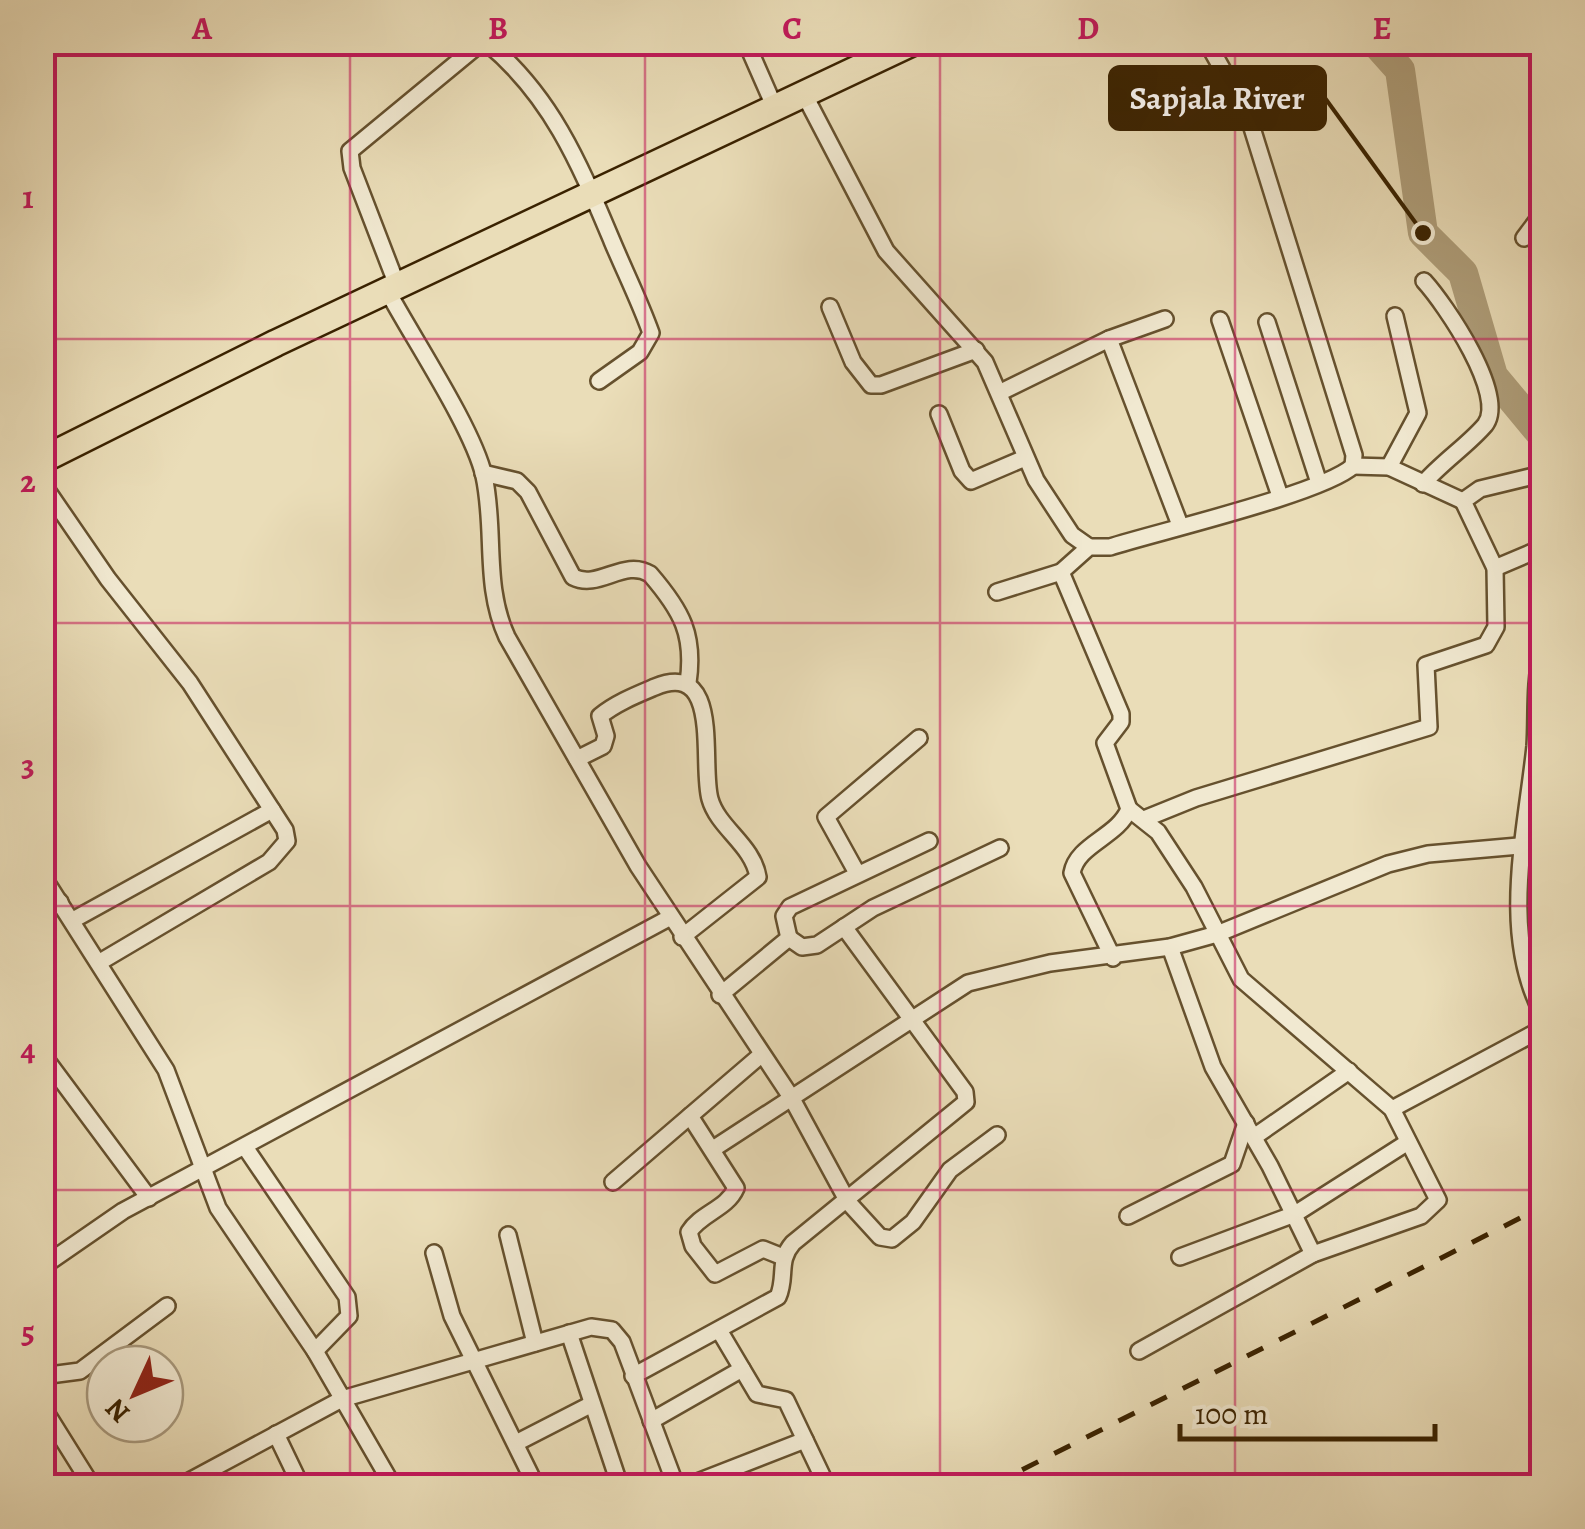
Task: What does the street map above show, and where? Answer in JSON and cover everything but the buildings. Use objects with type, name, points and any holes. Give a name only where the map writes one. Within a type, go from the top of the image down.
[{"type":"highway","points":[[42,460],[392,287],[914,42]]},
{"type":"street","points":[[600,381],[640,352],[651,333],[558,122],[535,88],[484,42],[350,151],[352,168],[392,287],[483,473],[496,611],[669,918],[791,1097],[848,1202],[880,1237],[892,1239],[914,1222],[950,1170],[997,1134]]},
{"type":"street","points":[[746,42],[775,108]]},
{"type":"street","points":[[1207,42],[1248,115],[1354,454],[1353,466]]},
{"type":"street","points":[[804,94],[886,251],[976,350],[1001,392],[1025,458],[1072,535],[1090,548]]},
{"type":"street","points":[[1524,238],[1542,214]]},
{"type":"street","points":[[1423,484],[1448,455],[1485,424],[1492,412],[1491,398],[1459,328],[1424,281]]},
{"type":"street","points":[[830,307],[853,362],[871,385],[882,386],[976,350]]},
{"type":"street","points":[[1389,467],[1418,413],[1395,316]]},
{"type":"street","points":[[1001,392],[1109,339],[1165,319]]},
{"type":"street","points":[[1220,320],[1280,496]]},
{"type":"street","points":[[1267,322],[1319,483]]},
{"type":"street","points":[[1109,339],[1180,525]]},
{"type":"street","points":[[938,414],[962,472],[972,482],[1025,458]]},
{"type":"street","points":[[997,592],[1060,572],[1090,548],[1110,547],[1280,496],[1353,466],[1389,467],[1463,501],[1495,568],[1498,594],[1492,638],[1476,650],[1426,665],[1430,727],[1228,788],[1144,819]]},
{"type":"street","points":[[483,473],[517,481],[528,492],[573,577],[590,581],[630,569],[650,574],[690,635],[693,650],[688,684],[704,719],[710,800],[752,858],[758,876],[682,936]]},
{"type":"street","points":[[1463,501],[1480,489],[1542,474]]},
{"type":"street","points":[[42,484],[108,580],[190,683],[285,830],[287,841],[282,851],[100,962]]},
{"type":"street","points":[[1495,568],[1542,548]]},
{"type":"street","points":[[1060,572],[1121,714],[1121,722],[1105,743],[1129,809],[1144,819],[1194,887],[1253,993],[1392,1109],[1436,1190],[1436,1207],[1313,1254],[1139,1350]]},
{"type":"street","points":[[1542,653],[1524,846],[1520,944],[1523,969],[1542,1013]]},
{"type":"street","points":[[577,759],[606,742],[600,721],[604,713],[664,684],[688,684]]},
{"type":"street","points":[[857,874],[826,817],[919,738]]},
{"type":"street","points":[[1114,958],[1072,873],[1077,859],[1118,826],[1129,809]]},
{"type":"street","points":[[73,920],[272,810]]},
{"type":"street","points":[[789,938],[784,916],[790,907],[930,840]]},
{"type":"street","points":[[713,1149],[911,1018],[985,978],[1050,963],[1114,958],[1217,934],[1388,864],[1471,848],[1542,844]]},
{"type":"street","points":[[789,938],[809,948],[902,893],[1000,848]]},
{"type":"street","points":[[42,876],[166,1070],[218,1208],[315,1351],[393,1486]]},
{"type":"street","points":[[42,913],[60,902]]},
{"type":"street","points":[[42,1267],[149,1198],[669,918]]},
{"type":"street","points":[[633,1376],[778,1297],[783,1286],[783,1257],[793,1243],[966,1102],[965,1092],[844,927]]},
{"type":"street","points":[[720,995],[789,938]]},
{"type":"street","points":[[1170,947],[1201,1041],[1313,1254]]},
{"type":"street","points":[[1392,1109],[1542,1029]]},
{"type":"street","points":[[42,1054],[149,1198]]},
{"type":"street","points":[[613,1182],[761,1056]]},
{"type":"street","points":[[1128,1216],[1232,1164],[1250,1130],[1349,1071]]},
{"type":"street","points":[[690,1116],[736,1188],[724,1204],[694,1224],[689,1232],[692,1246],[716,1274],[764,1250],[783,1257]]},
{"type":"street","points":[[1180,1257],[1295,1214],[1408,1142]]},
{"type":"street","points":[[245,1147],[347,1297],[349,1316],[315,1351]]},
{"type":"street","points":[[508,1235],[534,1343]]},
{"type":"street","points":[[434,1253],[452,1316],[536,1486]]},
{"type":"street","points":[[42,1376],[80,1371],[167,1306]]},
{"type":"street","points":[[180,1486],[342,1398],[591,1327],[612,1330],[627,1354],[676,1486]]},
{"type":"street","points":[[719,1330],[762,1398],[786,1400],[827,1486]]},
{"type":"street","points":[[568,1334],[620,1486]]},
{"type":"street","points":[[650,1421],[742,1369]]},
{"type":"street","points":[[516,1443],[592,1404]]},
{"type":"street","points":[[42,1406],[92,1486]]},
{"type":"street","points":[[276,1434],[301,1486]]},
{"type":"street","points":[[687,1486],[805,1440]]},
{"type":"waterway","points":[[1375,42],[1400,70],[1423,233],[1463,273],[1493,376],[1542,435]]},
{"type":"railway","points":[[990,1486],[1542,1207]]},
{"type":"place","name":"Sapjala River","points":[[1423,233]]}]
